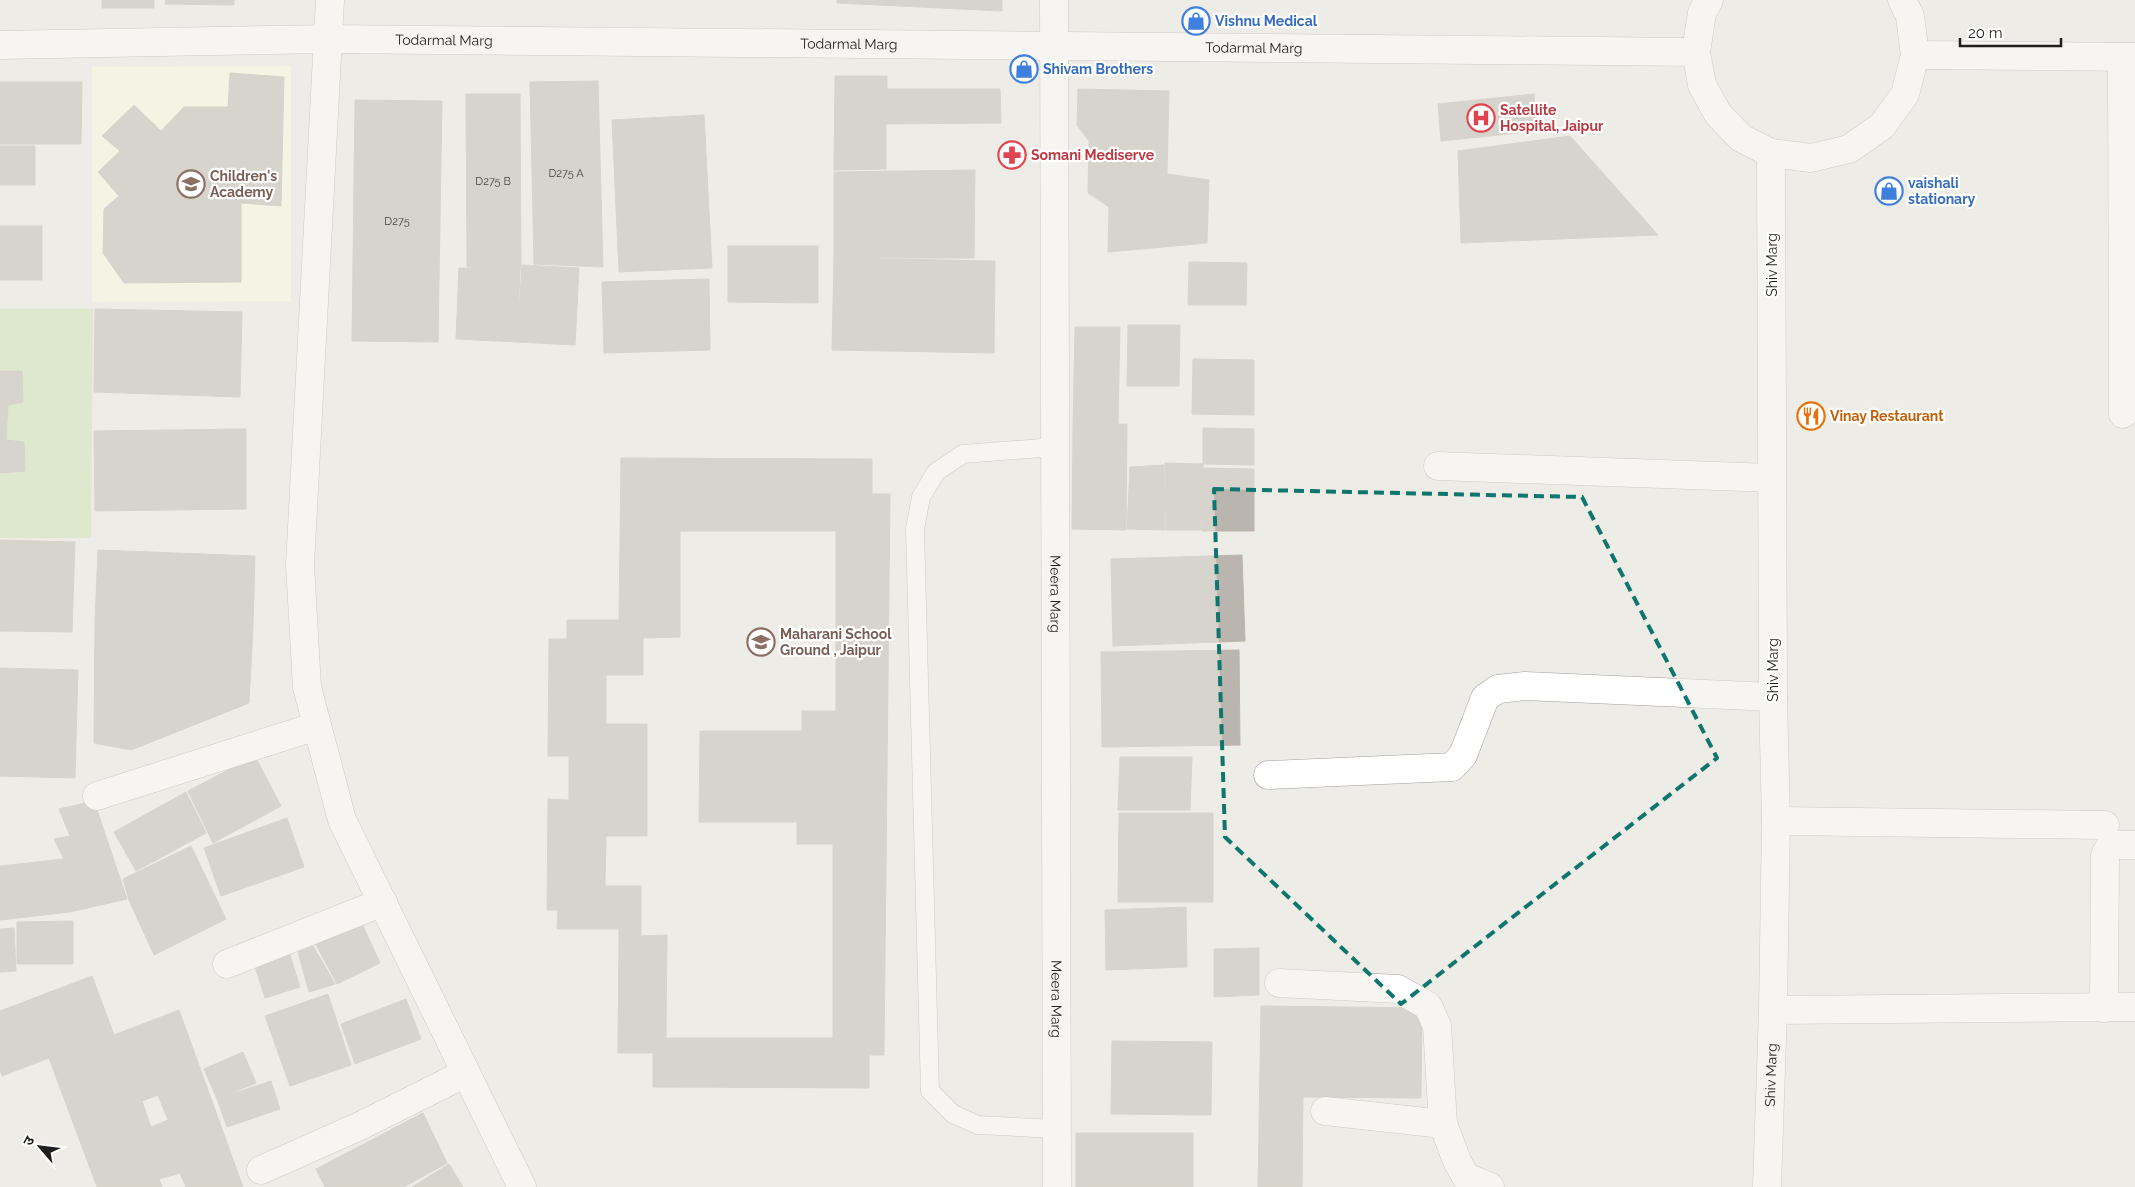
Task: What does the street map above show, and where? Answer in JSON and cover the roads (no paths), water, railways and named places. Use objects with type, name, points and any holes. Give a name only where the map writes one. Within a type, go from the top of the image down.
[{"type":"street","points":[[330,0],[300,565],[307,687],[342,820],[522,1187]]},
{"type":"street","name":"Meera Marg","points":[[1054,0],[1057,1187]]},
{"type":"street","points":[[1709,0],[1702,13],[1696,52],[1702,85],[1718,114],[1741,138],[1771,153],[1811,158],[1849,149],[1882,126],[1905,94],[1915,55],[1910,16],[1902,0]]},
{"type":"street","name":"Todarmal Marg","points":[[0,45],[329,39],[1696,52]]},
{"type":"street","points":[[1915,55],[2128,57],[2123,414]]},
{"type":"street","name":"Shiv Marg","points":[[1766,1187],[1773,1010],[1776,822],[1773,698],[1771,153]]},
{"type":"street","points":[[1438,466],[1772,478]]},
{"type":"street","points":[[1268,775],[1452,767],[1463,755],[1485,698],[1498,688],[1525,686],[1773,698]]},
{"type":"street","points":[[97,796],[317,726]]},
{"type":"street","points":[[1776,822],[2106,825]]},
{"type":"street","points":[[2104,1008],[2105,855],[2111,845],[2135,845]]},
{"type":"street","points":[[227,964],[383,902]]},
{"type":"street","points":[[1279,983],[1398,989],[1428,1006],[1437,1026],[1443,1124],[1457,1162],[1466,1177],[1490,1187]]},
{"type":"street","points":[[1773,1010],[2135,1007]]},
{"type":"street","points":[[261,1170],[360,1126],[466,1073]]},
{"type":"street","points":[[1325,1111],[1443,1124]]},
{"type":"lane","points":[[1054,447],[963,454],[936,472],[921,497],[915,529],[930,1092],[953,1114],[978,1125],[1056,1129]]},
{"type":"place","name":"Vishnu Medical","points":[[1196,21]]},
{"type":"place","name":"Shivam Brothers","points":[[1024,69]]},
{"type":"place","name":"Satellite Hospital, Jaipur","points":[[1481,118]]},
{"type":"place","name":"Somani Mediserve","points":[[1012,155]]},
{"type":"place","name":"Children's Academy","points":[[191,184]]},
{"type":"place","name":"vaishali stationary","points":[[1889,191]]},
{"type":"place","name":"Vinay Restaurant","points":[[1811,416]]},
{"type":"place","name":"Maharani School Ground , Jaipur","points":[[761,642]]}]
